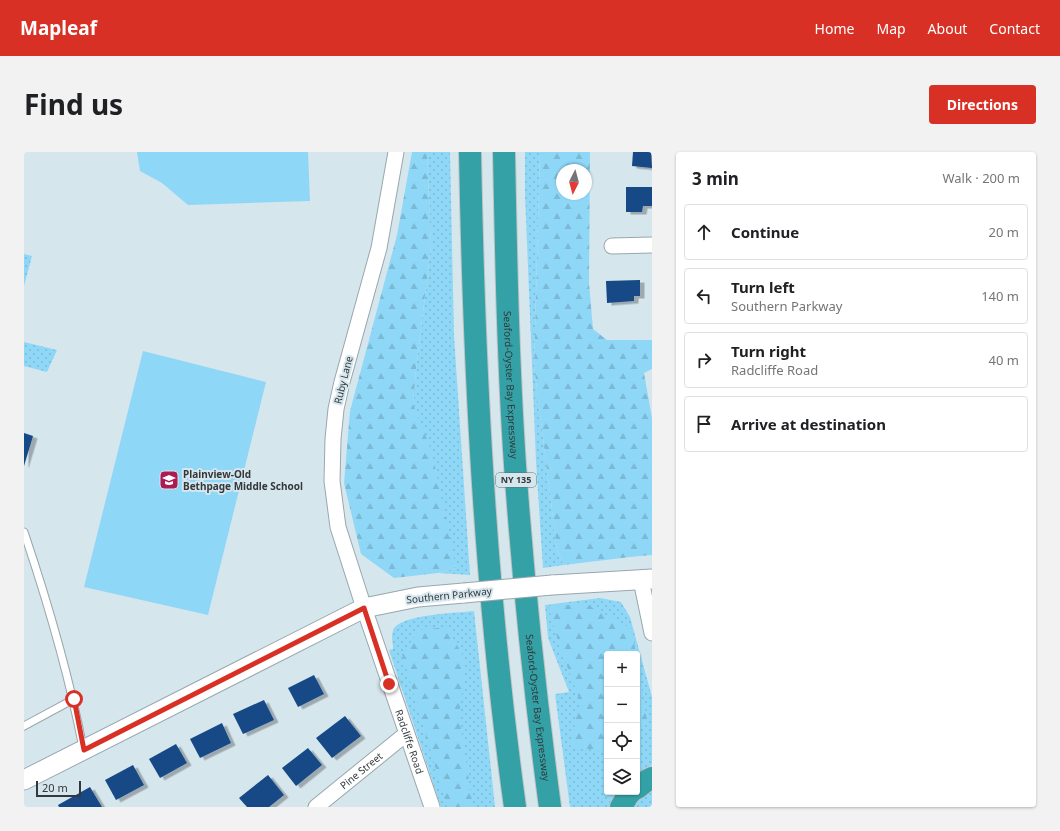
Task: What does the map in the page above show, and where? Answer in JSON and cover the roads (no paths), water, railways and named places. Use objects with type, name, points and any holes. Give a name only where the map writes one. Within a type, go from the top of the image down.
[{"type":"highway","name":"NY 135","points":[[470,152],[474,308],[481,467],[491,587],[515,807]]},
{"type":"highway","name":"Seaford-Oyster Bay Expressway","points":[[504,152],[509,346],[515,465],[534,682],[550,807]]},
{"type":"highway","points":[[640,786],[652,778]]},
{"type":"highway","points":[[621,807],[628,795]]},
{"type":"street","name":"Ruby Lane","points":[[364,608],[338,527],[332,481],[333,439],[336,408],[342,382],[379,248],[396,152]]},
{"type":"street","points":[[612,246],[652,245]]},
{"type":"street","name":"Southern Parkway","points":[[24,780],[364,608],[418,597],[552,585],[646,580]]},
{"type":"street","points":[[646,580],[652,633]]},
{"type":"street","name":"Radcliffe Road","points":[[364,608],[432,807]]},
{"type":"street","name":"Pine Street","points":[[316,807],[406,734]]},
{"type":"lane","points":[[24,532],[41,582],[74,699],[84,750]]},
{"type":"lane","points":[[24,726],[74,699]]},
{"type":"place","name":"Plainview-Old Bethpage Middle School","points":[[169,480]]}]
